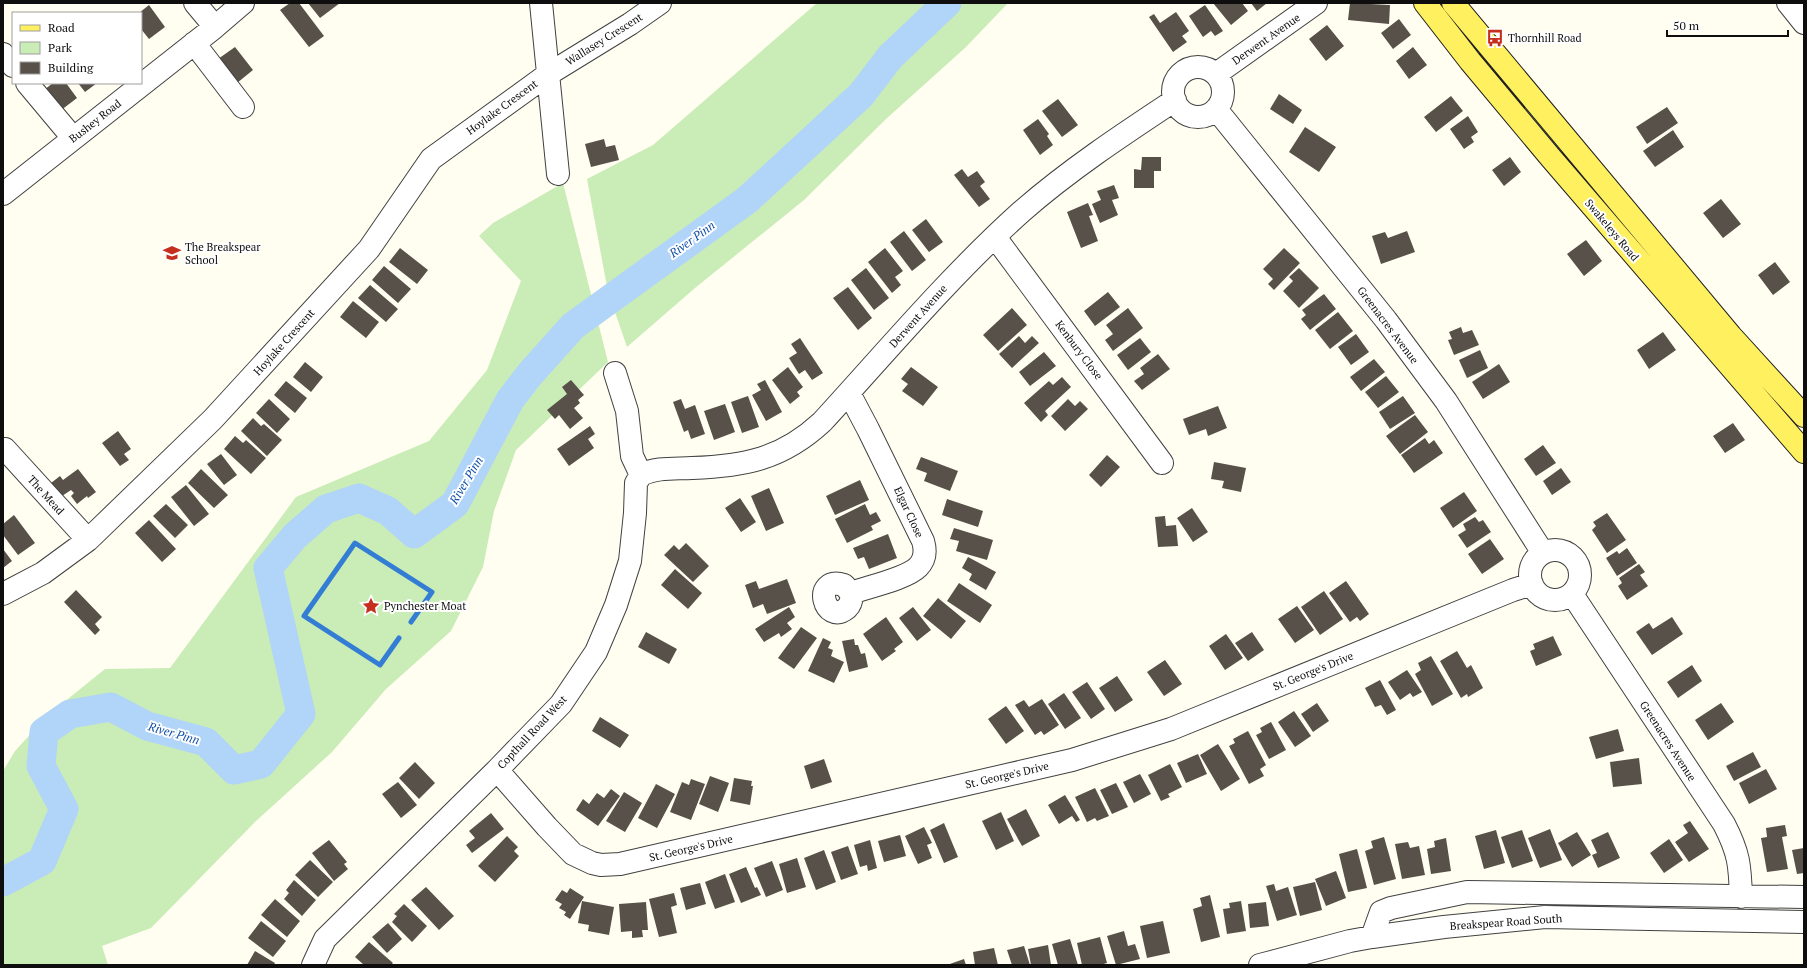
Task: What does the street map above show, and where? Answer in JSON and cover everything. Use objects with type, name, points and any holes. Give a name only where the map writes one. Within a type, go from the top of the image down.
[{"type":"main road","name":"Swakeleys Road","points":[[1425,3],[1515,114],[1713,348],[1804,452]]},
{"type":"main road","name":"Swakeleys Road","points":[[1453,3],[1731,336],[1804,416]]},
{"type":"main road","points":[[1515,114],[1534,101]]},
{"type":"street","points":[[195,3],[215,27]]},
{"type":"street","name":"Bushey Road","points":[[3,194],[194,44],[243,3]]},
{"type":"street","points":[[541,3],[558,174]]},
{"type":"street","name":"Wallasey Crescent","points":[[547,75],[630,24],[660,3]]},
{"type":"street","name":"Derwent Avenue","points":[[1216,74],[1316,3]]},
{"type":"street","points":[[1788,3],[1804,24]]},
{"type":"street","points":[[194,44],[243,107]]},
{"type":"street","points":[[3,54],[12,65]]},
{"type":"street","points":[[1194,67],[1203,67],[1216,74],[1221,81],[1223,90],[1222,98],[1216,109],[1210,114],[1194,116],[1186,113],[1179,108],[1175,100],[1173,92],[1175,83],[1179,76],[1186,70],[1194,67]]},
{"type":"street","name":"Hoylake Crescent","points":[[3,594],[43,573],[88,540],[214,419],[369,249],[431,159],[547,75]]},
{"type":"street","points":[[28,84],[73,138]]},
{"type":"street","name":"Derwent Avenue","points":[[641,475],[657,470],[743,464],[773,455],[788,448],[811,432],[849,393],[946,285],[1022,211],[1090,157],[1175,100]]},
{"type":"street","name":"Greenacres Avenue","points":[[1216,109],[1386,320],[1436,388],[1544,553]]},
{"type":"street","name":"Kenbury Close","points":[[995,237],[1162,462]]},
{"type":"street","points":[[615,373],[626,411],[632,456],[641,475]]},
{"type":"street","name":"Elgar Close","points":[[849,393],[868,428],[923,541],[925,551],[922,562],[914,570],[851,593]]},
{"type":"street","name":"The Mead","points":[[5,449],[88,540]]},
{"type":"street","name":"Copthall Road West","points":[[313,965],[325,939],[497,770],[561,704],[596,652],[616,604],[630,561],[635,513],[636,483],[641,475]]},
{"type":"street","points":[[1558,550],[1565,552],[1576,560],[1579,567],[1580,581],[1572,594],[1553,600],[1540,595],[1532,584],[1531,570],[1533,563],[1544,553],[1558,550]]},
{"type":"street","name":"St. George's Drive","points":[[497,770],[573,854],[592,863],[601,865],[620,864],[1072,760],[1171,729],[1505,593],[1532,584]]},
{"type":"street","name":"Greenacres Avenue","points":[[1572,594],[1724,824],[1733,843],[1740,864],[1741,897]]},
{"type":"street","points":[[1372,937],[1381,912],[1391,908],[1467,892],[1804,897]]},
{"type":"street","name":"Breakspear Road South","points":[[1260,965],[1350,941],[1372,937],[1444,927],[1544,917],[1804,922]]},
{"type":"green space","points":[[817,3],[1008,3],[966,47],[886,119],[804,200],[695,288],[627,347],[608,292],[587,179],[653,145]]},
{"type":"green space","points":[[563,183],[608,362],[516,450],[494,511],[483,567],[451,631],[386,689],[332,752],[256,821],[151,928],[102,946],[108,965],[3,965],[3,771],[15,751],[48,715],[105,669],[170,668],[296,497],[429,441],[487,370],[521,281],[479,236],[493,223]]},
{"type":"building","points":[[290,3],[299,3],[324,36],[309,47],[280,10]]},
{"type":"building","points":[[308,3],[340,3],[320,18]]},
{"type":"building","points":[[1213,3],[1242,3],[1248,11],[1231,25]]},
{"type":"building","points":[[1251,3],[1267,3],[1257,11]]},
{"type":"building","points":[[1350,3],[1390,5],[1389,24],[1348,20]]},
{"type":"building","points":[[149,5],[165,27],[149,39],[142,30],[142,12],[140,12]]},
{"type":"building","points":[[1205,5],[1223,31],[1215,36],[1211,31],[1203,37],[1189,16]]},
{"type":"building","points":[[1176,12],[1189,31],[1182,36],[1187,42],[1173,52],[1149,17],[1154,14],[1160,23]]},
{"type":"building","points":[[1399,19],[1411,35],[1393,49],[1381,33]]},
{"type":"building","points":[[1327,25],[1344,46],[1326,61],[1309,39]]},
{"type":"building","points":[[235,47],[253,70],[237,83],[218,59]]},
{"type":"building","points":[[1413,47],[1427,65],[1409,79],[1396,61]]},
{"type":"building","points":[[52,84],[67,84],[77,98],[56,114],[40,93]]},
{"type":"building","points":[[79,84],[96,84],[85,92]]},
{"type":"building","points":[[1279,94],[1302,110],[1293,124],[1270,109]]},
{"type":"building","points":[[1451,96],[1463,111],[1436,132],[1424,117]]},
{"type":"building","points":[[1058,99],[1078,125],[1062,137],[1042,111]]},
{"type":"building","points":[[1667,107],[1678,123],[1647,144],[1636,127]]},
{"type":"building","points":[[1468,116],[1478,132],[1471,137],[1474,142],[1464,149],[1450,129]]},
{"type":"building","points":[[1038,119],[1049,134],[1047,136],[1053,145],[1040,155],[1023,130]]},
{"type":"building","points":[[1305,127],[1336,147],[1319,172],[1289,152]]},
{"type":"building","points":[[1673,130],[1684,147],[1655,167],[1643,151]]},
{"type":"building","points":[[604,139],[606,147],[615,145],[619,160],[591,167],[585,144]]},
{"type":"building","points":[[1142,157],[1161,157],[1161,171],[1154,171],[1154,188],[1134,188],[1134,169],[1141,170]]},
{"type":"building","points":[[1510,157],[1521,172],[1504,186],[1492,170]]},
{"type":"building","points":[[962,169],[968,177],[977,171],[985,182],[980,186],[990,199],[979,207],[954,175]]},
{"type":"building","points":[[1114,185],[1119,198],[1112,200],[1118,215],[1100,223],[1092,204],[1101,200],[1097,191]]},
{"type":"building","points":[[1721,199],[1741,224],[1723,238],[1703,213]]},
{"type":"building","points":[[1088,203],[1093,215],[1089,216],[1098,241],[1081,248],[1067,212]]},
{"type":"building","points":[[926,219],[943,242],[929,252],[912,230]]},
{"type":"building","points":[[904,231],[926,260],[912,271],[890,242]]},
{"type":"building","points":[[1407,231],[1415,252],[1381,264],[1372,236],[1385,232],[1388,238]]},
{"type":"building","points":[[1586,240],[1602,261],[1584,276],[1567,254]]},
{"type":"building","points":[[400,248],[428,270],[417,284],[389,262]]},
{"type":"building","points":[[885,248],[903,271],[895,277],[901,285],[892,293],[868,262]]},
{"type":"building","points":[[1284,248],[1300,263],[1274,290],[1268,284],[1273,279],[1263,269]]},
{"type":"building","points":[[1775,262],[1790,282],[1773,295],[1758,275]]},
{"type":"building","points":[[384,266],[411,289],[398,303],[372,280]]},
{"type":"building","points":[[866,268],[889,298],[874,310],[851,280]]},
{"type":"building","points":[[1299,268],[1319,288],[1299,308],[1283,291],[1293,281],[1289,277]]},
{"type":"building","points":[[370,285],[398,309],[386,322],[358,298]]},
{"type":"building","points":[[848,287],[872,318],[858,330],[833,298]]},
{"type":"building","points":[[1108,292],[1120,307],[1095,326],[1084,311]]},
{"type":"building","points":[[1324,294],[1336,309],[1310,330],[1301,319],[1306,315],[1302,310]]},
{"type":"building","points":[[353,301],[379,322],[366,338],[340,317]]},
{"type":"building","points":[[1012,308],[1027,325],[998,351],[983,335]]},
{"type":"building","points":[[1128,308],[1143,328],[1113,351],[1105,340],[1113,334],[1106,325]]},
{"type":"building","points":[[1338,312],[1353,331],[1330,349],[1315,330]]},
{"type":"building","points":[[1461,327],[1463,333],[1472,330],[1479,345],[1454,355],[1448,340],[1452,339],[1449,332]]},
{"type":"building","points":[[1663,332],[1676,350],[1649,369],[1637,350]]},
{"type":"building","points":[[1356,334],[1369,352],[1351,365],[1338,347]]},
{"type":"building","points":[[1019,336],[1025,343],[1032,336],[1039,343],[1012,368],[999,354]]},
{"type":"building","points":[[800,338],[823,373],[812,380],[805,370],[799,374],[789,358],[797,353],[791,344]]},
{"type":"building","points":[[1140,338],[1151,352],[1128,370],[1117,355]]},
{"type":"building","points":[[1480,350],[1488,368],[1467,378],[1459,360]]},
{"type":"building","points":[[1044,352],[1056,366],[1030,386],[1019,372]]},
{"type":"building","points":[[1158,354],[1170,369],[1142,390],[1134,381],[1144,374],[1140,368]]},
{"type":"building","points":[[1374,359],[1385,372],[1361,391],[1350,377]]},
{"type":"building","points":[[305,362],[323,377],[311,392],[293,377]]},
{"type":"building","points":[[1499,364],[1510,382],[1483,399],[1472,382]]},
{"type":"building","points":[[788,367],[803,387],[797,392],[800,396],[790,404],[772,380]]},
{"type":"building","points":[[911,367],[938,387],[923,406],[902,391],[908,384],[901,379]]},
{"type":"building","points":[[1386,376],[1399,392],[1378,408],[1365,392]]},
{"type":"building","points":[[1062,377],[1071,387],[1045,411],[1048,415],[1041,422],[1024,403],[1049,381],[1053,385]]},
{"type":"building","points":[[571,380],[584,395],[578,400],[580,403],[574,408],[583,418],[570,429],[559,415],[555,419],[547,410],[567,394],[562,387]]},
{"type":"building","points":[[765,380],[782,412],[766,421],[752,395],[761,390],[757,384]]},
{"type":"building","points":[[286,381],[307,398],[295,413],[274,395]]},
{"type":"building","points":[[748,396],[759,427],[742,433],[731,402]]},
{"type":"building","points":[[1403,396],[1415,413],[1390,429],[1379,412]]},
{"type":"building","points":[[269,399],[290,419],[277,433],[256,413]]},
{"type":"building","points":[[681,399],[685,409],[695,405],[705,434],[691,439],[688,430],[684,432],[673,402]]},
{"type":"building","points":[[1068,399],[1075,406],[1080,401],[1088,409],[1065,431],[1051,416]]},
{"type":"building","points":[[725,404],[735,432],[714,440],[704,411]]},
{"type":"building","points":[[1218,406],[1227,428],[1208,436],[1206,429],[1189,435],[1183,419]]},
{"type":"building","points":[[1415,415],[1428,432],[1400,454],[1386,436]]},
{"type":"building","points":[[253,418],[261,426],[264,424],[282,440],[267,456],[241,431]]},
{"type":"building","points":[[1733,423],[1745,440],[1725,453],[1713,436]]},
{"type":"building","points":[[590,426],[595,434],[588,439],[594,448],[569,466],[557,449]]},
{"type":"building","points":[[118,431],[131,449],[124,454],[129,460],[120,466],[102,443]]},
{"type":"building","points":[[235,436],[243,443],[246,440],[266,458],[251,474],[224,449]]},
{"type":"building","points":[[1425,438],[1429,444],[1434,440],[1443,453],[1414,473],[1401,455]]},
{"type":"building","points":[[1543,445],[1556,463],[1536,476],[1524,459]]},
{"type":"building","points":[[221,454],[237,475],[224,485],[207,464]]},
{"type":"building","points":[[1107,455],[1120,467],[1101,487],[1089,475]]},
{"type":"building","points":[[921,457],[958,471],[950,491],[924,481],[927,473],[916,469]]},
{"type":"building","points":[[1214,462],[1246,468],[1241,492],[1222,488],[1224,481],[1211,479]]},
{"type":"building","points":[[1561,468],[1571,482],[1552,495],[1543,481]]},
{"type":"building","points":[[78,469],[96,492],[88,498],[87,496],[77,504],[71,496],[74,493],[71,490],[62,496],[51,483],[60,476],[63,480]]},
{"type":"building","points":[[201,469],[228,495],[214,508],[188,483]]},
{"type":"building","points":[[860,480],[869,500],[835,515],[826,496]]},
{"type":"building","points":[[186,485],[209,514],[194,526],[171,497]]},
{"type":"building","points":[[769,488],[784,523],[766,531],[751,496]]},
{"type":"building","points":[[1464,492],[1477,511],[1453,528],[1440,508]]},
{"type":"building","points":[[740,498],[756,522],[741,532],[725,508]]},
{"type":"building","points":[[947,499],[983,511],[978,527],[942,515]]},
{"type":"building","points":[[166,504],[188,525],[175,538],[153,516]]},
{"type":"building","points":[[865,504],[870,515],[876,512],[881,521],[871,526],[873,530],[847,543],[835,519]]},
{"type":"building","points":[[1192,508],[1208,532],[1193,542],[1177,518]]},
{"type":"building","points":[[1607,513],[1626,540],[1607,553],[1592,530],[1596,526],[1593,522]]},
{"type":"building","points":[[14,515],[35,543],[18,555],[3,535],[3,524]]},
{"type":"building","points":[[1165,516],[1166,526],[1176,525],[1178,546],[1158,547],[1155,517]]},
{"type":"building","points":[[1475,517],[1479,522],[1483,520],[1491,532],[1467,548],[1458,535],[1466,530],[1463,524]]},
{"type":"building","points":[[149,520],[176,549],[162,562],[135,533]]},
{"type":"building","points":[[954,528],[993,540],[987,560],[956,551],[959,541],[950,539]]},
{"type":"building","points":[[888,534],[897,558],[869,569],[864,557],[858,559],[853,548]]},
{"type":"building","points":[[1490,539],[1504,559],[1482,574],[1468,554]]},
{"type":"building","points":[[686,543],[709,566],[693,582],[664,555],[674,545],[679,550]]},
{"type":"building","points":[[1627,548],[1637,563],[1617,576],[1606,558],[1617,551],[1619,554]]},
{"type":"building","points":[[3,549],[12,561],[3,568]]},
{"type":"building","points":[[968,557],[996,572],[986,590],[969,580],[972,574],[962,568]]},
{"type":"building","points":[[1639,564],[1645,572],[1640,575],[1648,586],[1627,600],[1618,586],[1622,583],[1619,578]]},
{"type":"building","points":[[675,569],[702,593],[688,609],[661,585]]},
{"type":"building","points":[[787,579],[796,603],[767,614],[763,604],[753,608],[745,585],[756,581],[759,589]]},
{"type":"building","points":[[1346,581],[1369,614],[1360,621],[1357,617],[1350,622],[1329,593]]},
{"type":"building","points":[[959,583],[992,605],[980,623],[947,601]]},
{"type":"building","points":[[76,590],[102,617],[95,624],[100,630],[95,635],[64,602]]},
{"type":"building","points":[[1324,591],[1343,619],[1320,635],[1301,607]]},
{"type":"building","points":[[938,598],[966,621],[951,639],[923,616]]},
{"type":"building","points":[[1297,606],[1314,630],[1295,643],[1278,619]]},
{"type":"building","points":[[789,607],[795,617],[787,623],[792,629],[781,637],[779,633],[764,642],[755,629]]},
{"type":"building","points":[[913,607],[931,630],[917,641],[899,618]]},
{"type":"building","points":[[886,617],[903,642],[894,649],[896,651],[882,661],[863,634]]},
{"type":"building","points":[[1672,617],[1683,634],[1652,655],[1636,632],[1649,623],[1653,629]]},
{"type":"building","points":[[801,627],[817,638],[794,669],[778,658]]},
{"type":"building","points":[[646,632],[677,649],[669,664],[638,647]]},
{"type":"building","points":[[1252,632],[1264,650],[1248,661],[1235,643]]},
{"type":"building","points":[[1226,634],[1243,658],[1225,670],[1209,646]]},
{"type":"building","points":[[1553,636],[1562,655],[1536,666],[1530,651],[1535,649],[1533,644]]},
{"type":"building","points":[[823,638],[831,642],[828,648],[833,650],[831,656],[844,662],[834,683],[808,671]]},
{"type":"building","points":[[854,639],[855,645],[858,645],[861,654],[865,653],[868,667],[849,672],[842,641]]},
{"type":"building","points":[[1457,651],[1467,668],[1471,665],[1483,688],[1468,697],[1467,694],[1461,698],[1440,661]]},
{"type":"building","points":[[1431,656],[1453,694],[1432,706],[1415,674],[1421,670],[1418,663]]},
{"type":"building","points":[[1165,660],[1182,684],[1164,696],[1147,672]]},
{"type":"building","points":[[1692,665],[1702,681],[1678,698],[1667,682]]},
{"type":"building","points":[[1407,670],[1422,692],[1413,697],[1410,693],[1400,700],[1388,682]]},
{"type":"building","points":[[1117,676],[1133,700],[1115,712],[1099,688]]},
{"type":"building","points":[[1380,680],[1396,710],[1387,715],[1381,705],[1375,707],[1365,688]]},
{"type":"building","points":[[1087,682],[1105,709],[1091,719],[1072,692]]},
{"type":"building","points":[[1064,693],[1081,718],[1065,729],[1048,704]]},
{"type":"building","points":[[1042,699],[1059,725],[1044,735],[1041,731],[1035,735],[1015,705],[1024,700],[1029,707]]},
{"type":"building","points":[[1317,703],[1329,721],[1313,732],[1301,714]]},
{"type":"building","points":[[1721,703],[1734,722],[1708,740],[1695,720]]},
{"type":"building","points":[[1006,706],[1024,731],[1006,744],[988,719]]},
{"type":"building","points":[[1294,711],[1311,736],[1295,747],[1278,722]]},
{"type":"building","points":[[600,717],[629,735],[620,748],[592,731]]},
{"type":"building","points":[[1271,722],[1286,750],[1269,759],[1256,735],[1262,732],[1260,728]]},
{"type":"building","points":[[1618,729],[1624,751],[1596,759],[1589,737]]},
{"type":"building","points":[[1248,731],[1266,765],[1260,769],[1264,776],[1249,784],[1229,746],[1235,743],[1233,739]]},
{"type":"building","points":[[1218,744],[1240,779],[1221,791],[1200,755]]},
{"type":"building","points":[[1753,752],[1761,767],[1734,781],[1726,766]]},
{"type":"building","points":[[1198,754],[1207,774],[1186,783],[1177,763]]},
{"type":"building","points":[[1639,758],[1642,784],[1613,787],[1610,762]]},
{"type":"building","points":[[824,759],[832,782],[811,789],[804,766]]},
{"type":"building","points":[[415,762],[435,783],[419,799],[399,778]]},
{"type":"building","points":[[1170,764],[1182,787],[1168,794],[1170,797],[1161,801],[1148,775]]},
{"type":"building","points":[[1766,769],[1777,789],[1749,804],[1739,783]]},
{"type":"building","points":[[1140,774],[1151,794],[1134,803],[1123,782]]},
{"type":"building","points":[[710,776],[729,783],[718,812],[699,804]]},
{"type":"building","points":[[734,778],[752,781],[751,786],[753,786],[750,805],[730,801]]},
{"type":"building","points":[[691,779],[705,784],[691,820],[670,812],[682,782],[689,785]]},
{"type":"building","points":[[398,782],[417,805],[401,818],[382,794]]},
{"type":"building","points":[[1116,783],[1128,807],[1112,814],[1100,790]]},
{"type":"building","points":[[656,784],[675,794],[657,828],[638,818]]},
{"type":"building","points":[[1095,788],[1109,816],[1097,821],[1095,818],[1087,822],[1075,797]]},
{"type":"building","points":[[611,789],[620,796],[598,826],[576,810],[583,799],[589,804],[597,793],[604,798]]},
{"type":"building","points":[[624,792],[642,803],[625,832],[606,821]]},
{"type":"building","points":[[1065,795],[1080,820],[1076,822],[1072,816],[1059,824],[1048,805]]},
{"type":"building","points":[[1026,809],[1040,836],[1022,846],[1007,819]]},
{"type":"building","points":[[1001,812],[1014,841],[996,850],[982,821]]},
{"type":"building","points":[[491,813],[504,829],[472,853],[466,845],[475,838],[469,831]]},
{"type":"building","points":[[1690,821],[1709,849],[1689,862],[1675,842],[1688,833],[1683,825]]},
{"type":"building","points":[[944,823],[958,857],[944,863],[930,830]]},
{"type":"building","points":[[1785,825],[1787,836],[1782,837],[1788,869],[1767,872],[1761,838],[1767,837],[1766,828]]},
{"type":"building","points":[[924,827],[932,843],[927,845],[932,858],[918,864],[905,836]]},
{"type":"building","points":[[1550,829],[1562,860],[1540,868],[1528,838]]},
{"type":"building","points":[[1496,830],[1505,863],[1484,869],[1475,836]]},
{"type":"building","points":[[1522,830],[1533,861],[1512,868],[1501,837]]},
{"type":"building","points":[[1577,832],[1591,855],[1572,867],[1558,843]]},
{"type":"building","points":[[1608,832],[1620,858],[1598,868],[1592,855],[1597,853],[1591,840]]},
{"type":"building","points":[[900,835],[906,856],[884,862],[878,841]]},
{"type":"building","points":[[507,836],[518,847],[514,851],[519,856],[495,882],[478,866]]},
{"type":"building","points":[[1384,837],[1396,879],[1374,885],[1365,851],[1373,848],[1371,841]]},
{"type":"building","points":[[1446,838],[1451,871],[1431,874],[1427,849],[1435,847],[1434,841]]},
{"type":"building","points":[[1669,839],[1683,860],[1664,873],[1650,853]]},
{"type":"building","points":[[329,840],[347,862],[344,864],[348,869],[334,881],[312,853]]},
{"type":"building","points":[[870,840],[877,868],[868,871],[867,865],[860,867],[854,845]]},
{"type":"building","points":[[1408,842],[1410,848],[1419,846],[1425,875],[1402,879],[1395,844]]},
{"type":"building","points":[[848,846],[858,874],[841,880],[831,852]]},
{"type":"building","points":[[1804,848],[1804,873],[1797,874],[1792,850]]},
{"type":"building","points":[[1357,849],[1367,888],[1348,892],[1339,854]]},
{"type":"building","points":[[824,850],[836,882],[816,890],[804,858]]},
{"type":"building","points":[[797,858],[806,887],[787,893],[779,864]]},
{"type":"building","points":[[310,860],[333,882],[318,897],[295,875]]},
{"type":"building","points":[[772,861],[783,890],[766,897],[754,868]]},
{"type":"building","points":[[746,867],[755,888],[757,887],[761,895],[741,903],[729,874]]},
{"type":"building","points":[[1336,871],[1346,898],[1326,906],[1315,879]]},
{"type":"building","points":[[725,874],[735,902],[715,909],[705,882]]},
{"type":"building","points":[[294,880],[316,900],[302,916],[284,899],[289,893],[286,890]]},
{"type":"building","points":[[1315,882],[1322,910],[1300,916],[1293,887]]},
{"type":"building","points":[[700,883],[706,904],[686,910],[680,888]]},
{"type":"building","points":[[1274,884],[1276,891],[1288,887],[1297,915],[1277,921],[1266,886]]},
{"type":"building","points":[[426,887],[454,916],[439,930],[411,900]]},
{"type":"building","points":[[570,888],[584,897],[570,919],[564,915],[566,912],[559,908],[562,904],[555,900],[562,890],[567,893]]},
{"type":"building","points":[[674,893],[677,905],[671,907],[677,933],[659,937],[649,899]]},
{"type":"building","points":[[1210,895],[1220,937],[1201,942],[1193,909],[1202,906],[1200,898]]},
{"type":"building","points":[[275,899],[300,921],[287,937],[261,915]]},
{"type":"building","points":[[582,901],[614,907],[609,935],[588,931],[589,925],[578,923]]},
{"type":"building","points":[[1241,901],[1246,931],[1227,934],[1223,909],[1230,908],[1229,903]]},
{"type":"building","points":[[646,902],[648,930],[642,930],[643,937],[632,938],[632,931],[621,932],[619,904]]},
{"type":"building","points":[[1266,902],[1269,926],[1250,928],[1248,904]]},
{"type":"building","points":[[404,904],[427,926],[412,942],[392,922],[397,916],[394,914]]},
{"type":"building","points":[[261,921],[286,941],[273,957],[248,938]]},
{"type":"building","points":[[1163,921],[1170,953],[1147,958],[1140,926]]},
{"type":"building","points":[[388,923],[402,939],[387,953],[372,937]]},
{"type":"building","points":[[1124,931],[1128,946],[1135,944],[1140,959],[1116,965],[1107,936]]},
{"type":"building","points":[[1100,937],[1107,963],[1100,965],[1082,965],[1077,943]]},
{"type":"building","points":[[1070,939],[1078,965],[1058,965],[1052,944]]},
{"type":"building","points":[[369,942],[393,963],[391,965],[364,965],[355,957]]},
{"type":"building","points":[[1048,945],[1051,965],[1031,965],[1028,949]]},
{"type":"building","points":[[1024,946],[1030,965],[1012,965],[1007,950]]},
{"type":"building","points":[[994,948],[998,965],[975,965],[973,952]]},
{"type":"building","points":[[255,951],[275,963],[274,965],[247,965]]},
{"type":"building","points":[[964,959],[966,965],[947,965]]},
{"type":"waterway","name":"River Pinn","points":[[3,882],[42,861],[64,809],[41,766],[44,732],[70,714],[111,707],[147,726],[206,742],[234,770],[261,764],[301,714],[268,568],[295,536],[326,509],[359,498],[388,511],[414,534],[455,504],[510,400],[530,374],[573,326],[747,200],[861,95],[890,57],[947,3]]},
{"type":"waterway","points":[[399,638],[380,665],[304,616],[355,543],[432,592],[411,622]]},
{"type":"place","name":"Thornhill Road","points":[[1495,38]]},
{"type":"place","name":"The Breakspear School","points":[[172,253]]},
{"type":"place","name":"Pynchester Moat","points":[[371,606]]}]
